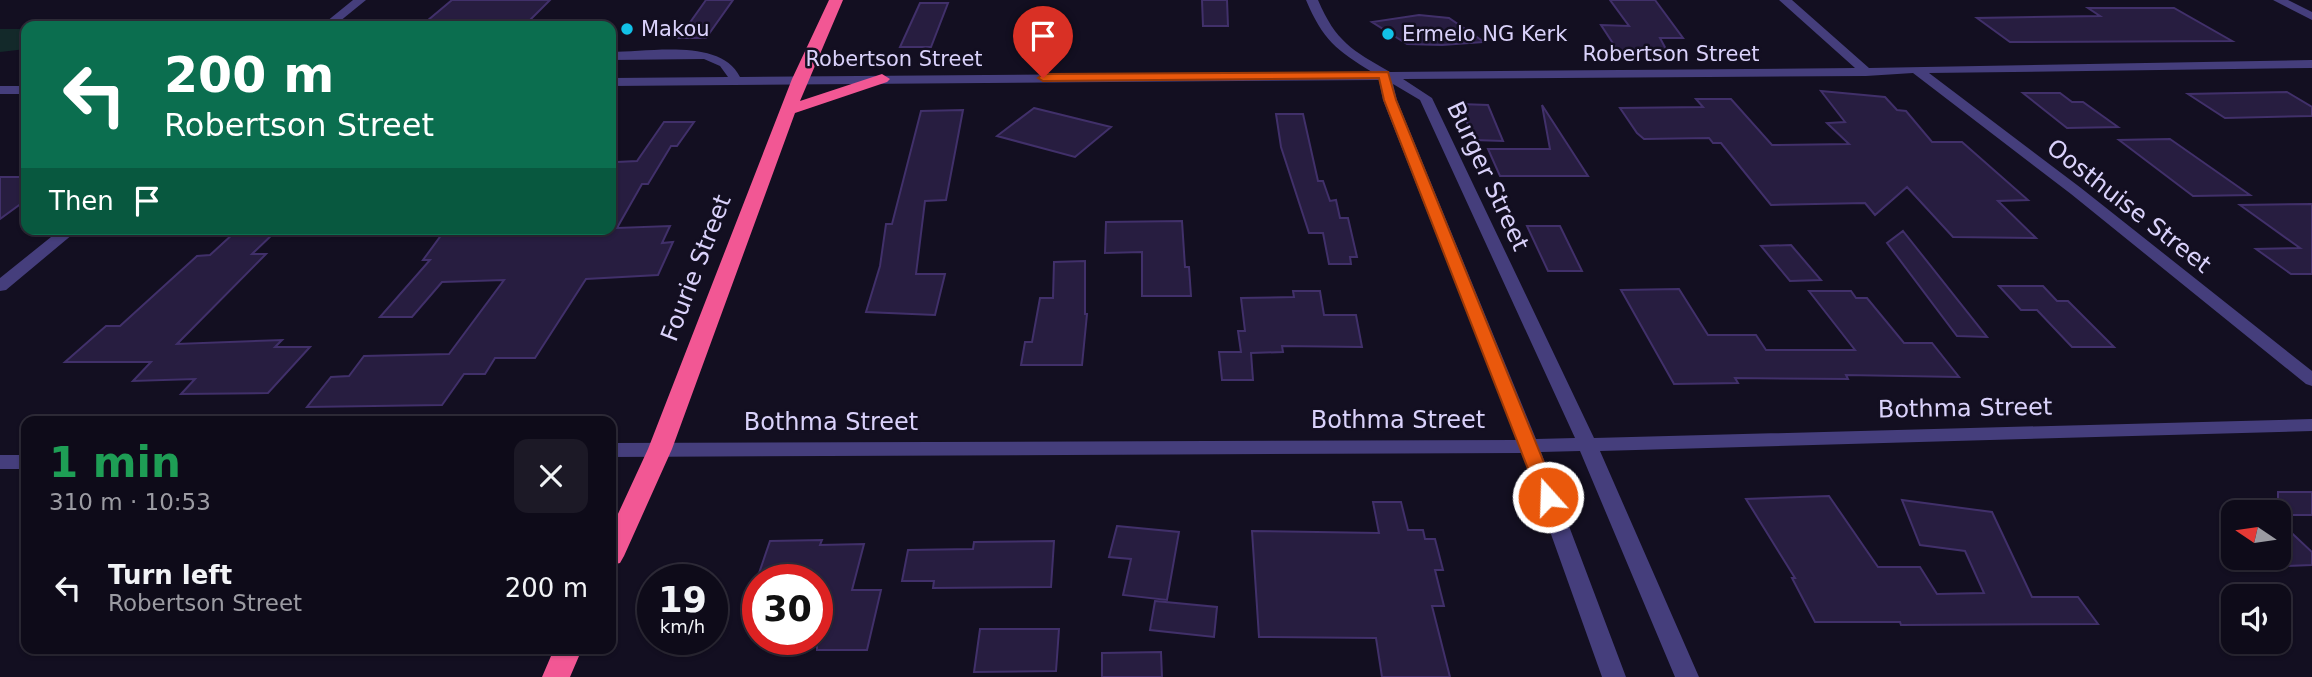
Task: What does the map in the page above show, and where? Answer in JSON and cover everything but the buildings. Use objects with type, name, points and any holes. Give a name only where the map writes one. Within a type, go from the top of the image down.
[{"type":"highway","name":"Fourie Street","points":[[616,545],[660,449],[800,79],[835,0]]},
{"type":"highway","points":[[788,110],[882,79]]},
{"type":"highway","points":[[556,677],[566,654]]},
{"type":"street","points":[[333,21],[360,0]]},
{"type":"street","name":"Burger Street","points":[[1312,0],[1316,13],[1335,42],[1356,59],[1425,98],[1587,444],[1687,677]]},
{"type":"street","points":[[1785,0],[1866,72]]},
{"type":"street","points":[[2279,0],[2312,17]]},
{"type":"street","points":[[616,56],[705,55],[720,59],[730,67],[735,80]]},
{"type":"street","name":"Robertson Street","points":[[616,82],[1866,72],[1916,69],[2312,64]]},
{"type":"street","name":"Oosthuise Street","points":[[1916,69],[2076,191],[2312,380]]},
{"type":"street","points":[[1384,74],[1390,100],[1530,446],[1614,677]]},
{"type":"street","points":[[0,90],[21,90]]},
{"type":"street","points":[[0,286],[64,235]]},
{"type":"street","name":"Bothma Street","points":[[616,450],[1530,446],[2312,425]]},
{"type":"street","points":[[0,462],[21,461]]},
{"type":"green space","points":[[0,29],[21,29],[21,50],[0,52]]},
{"type":"place","name":"Makou","points":[[627,29]]},
{"type":"place","name":"Ermelo NG Kerk","points":[[1388,34]]},
{"type":"route","points":[[1043,78],[1384,74],[1390,100],[1530,446],[1548,497]]}]
